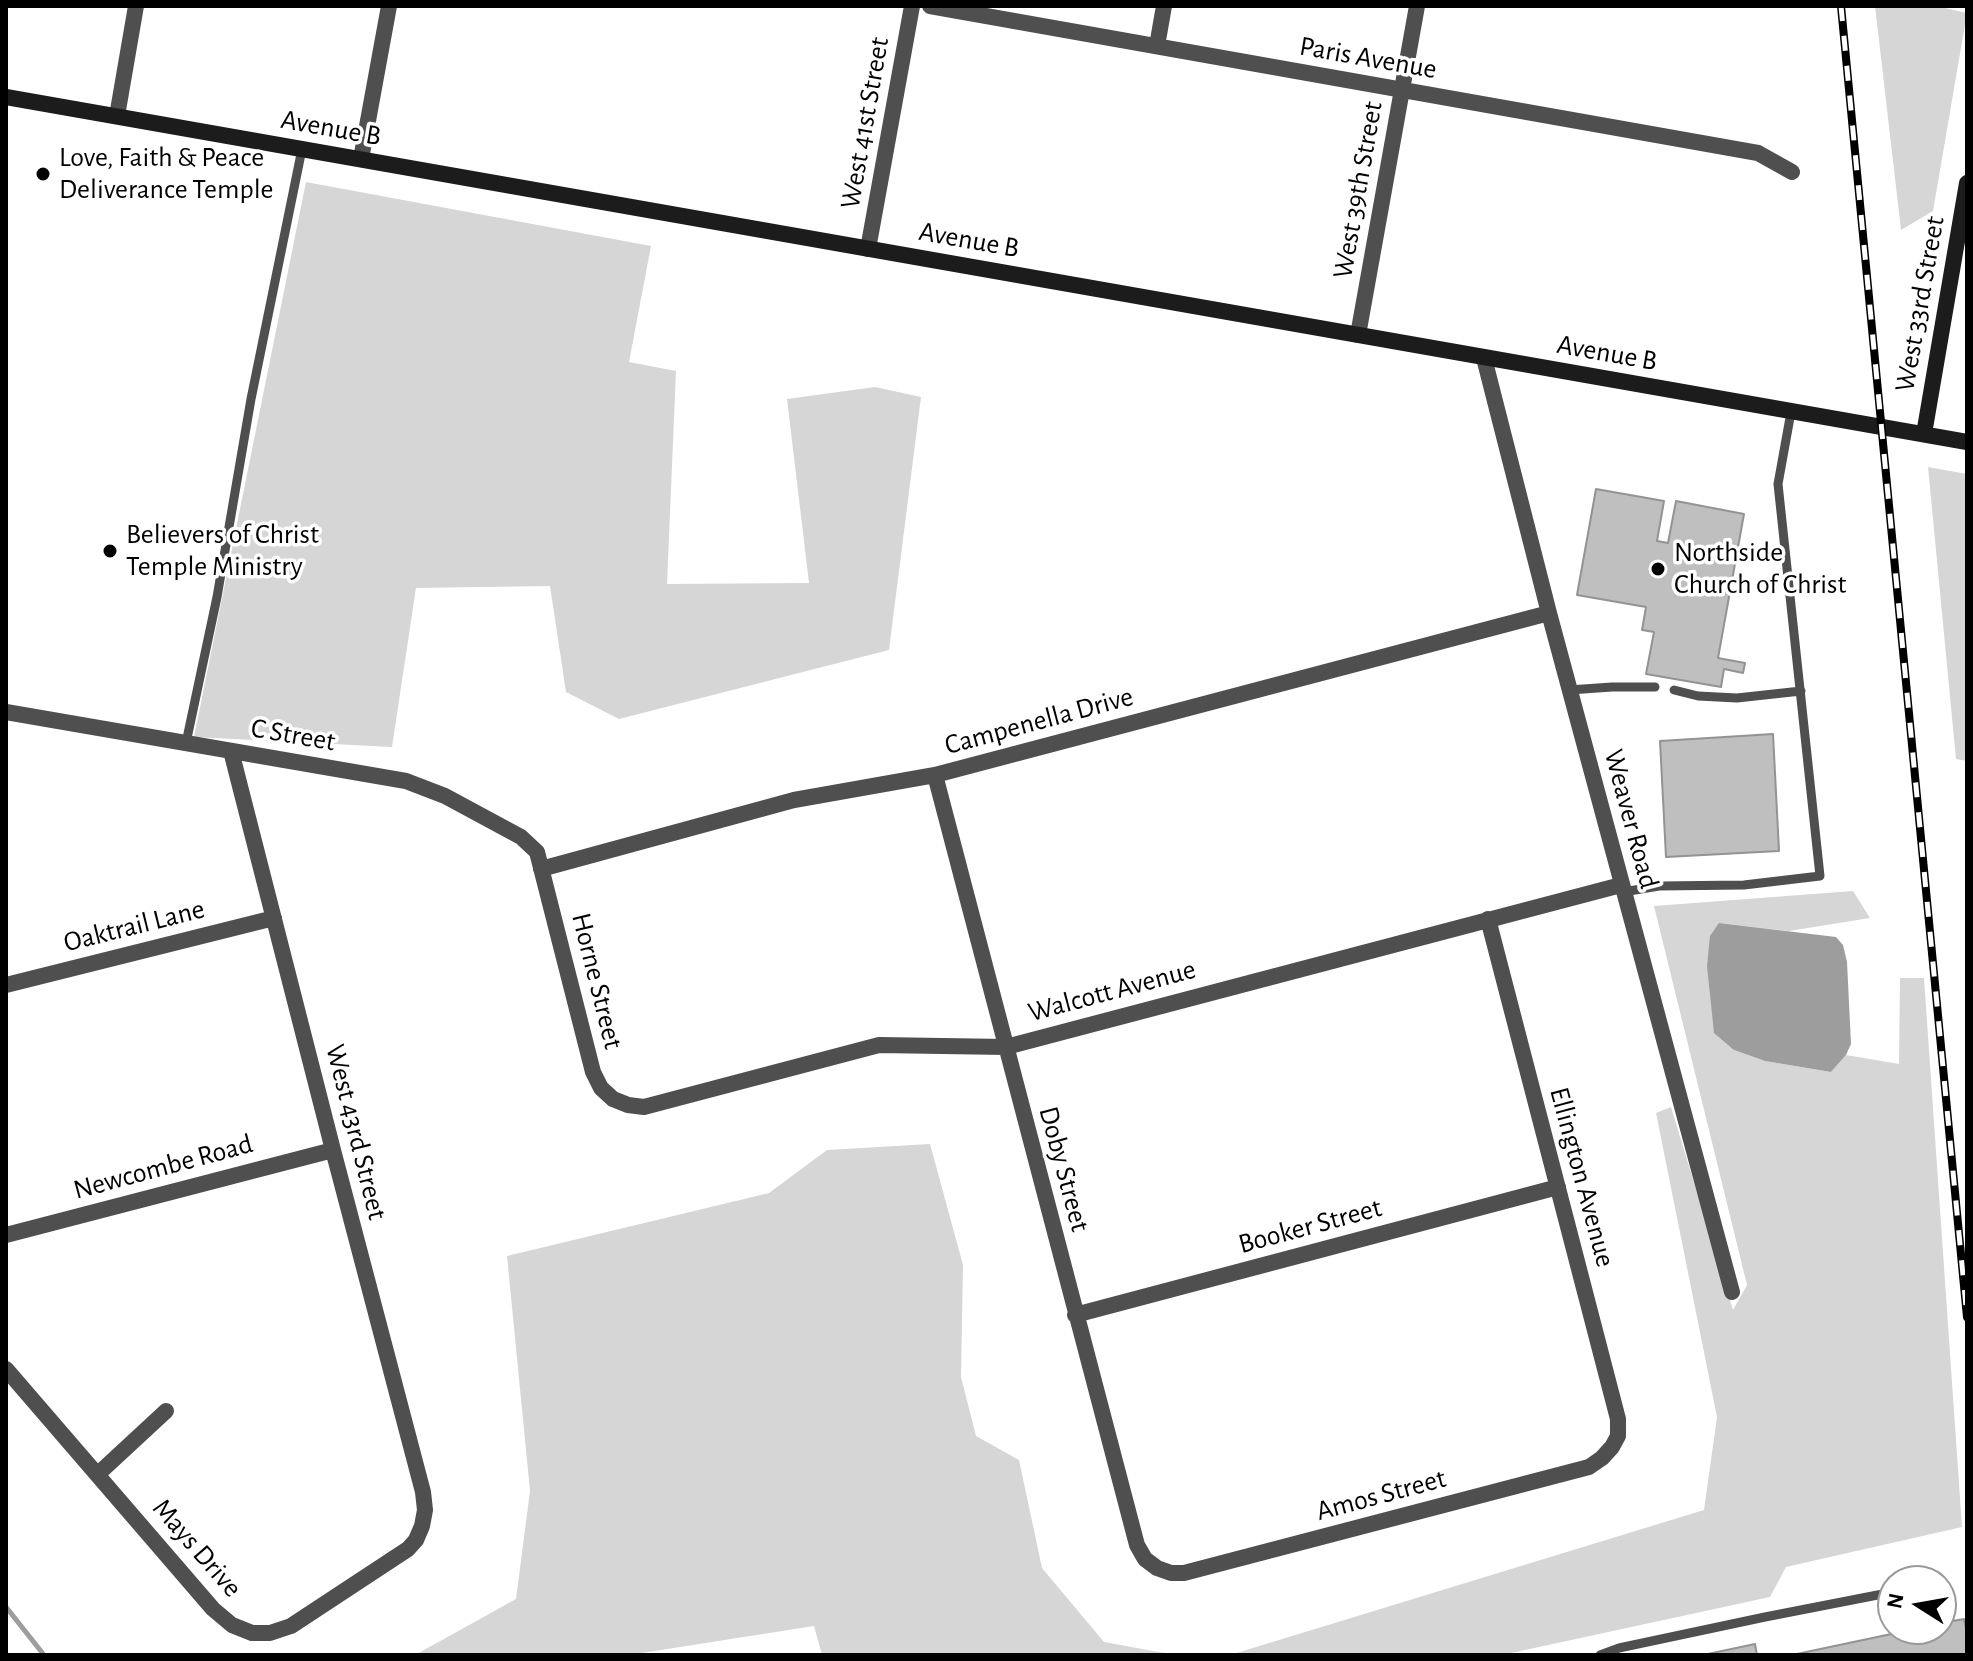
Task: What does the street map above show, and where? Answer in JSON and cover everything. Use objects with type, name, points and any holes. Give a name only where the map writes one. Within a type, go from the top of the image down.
[{"type":"main road","name":"Avenue B","points":[[6,97],[1967,442]]},
{"type":"main road","name":"West 33rd Street","points":[[1924,434],[1967,183]]},
{"type":"street","points":[[117,116],[136,6]]},
{"type":"street","points":[[361,159],[389,6]]},
{"type":"street","name":"West 41st Street","points":[[868,249],[912,6]]},
{"type":"street","name":"Paris Avenue","points":[[930,6],[1758,153],[1792,172]]},
{"type":"street","points":[[1157,46],[1164,6]]},
{"type":"street","name":"West 39th Street","points":[[1358,335],[1417,6]]},
{"type":"street","name":"Weaver Road","points":[[1484,358],[1569,690],[1732,1292]]},
{"type":"street","name":"Campenella Drive","points":[[541,869],[794,800],[935,775],[1549,613]]},
{"type":"street","name":"C Street","points":[[6,712],[406,781],[445,796],[521,837],[537,852],[541,869]]},
{"type":"street","name":"West 43rd Street","points":[[231,751],[423,1492],[425,1510],[422,1526]]},
{"type":"street","name":"Doby Street","points":[[935,775],[1137,1545],[1145,1559],[1157,1568]]},
{"type":"street","name":"Horne Street","points":[[541,869],[593,1072],[601,1088],[613,1099]]},
{"type":"street","name":"Walcott Avenue","points":[[613,1099],[644,1107],[879,1045],[1006,1047],[1488,919],[1622,888]]},
{"type":"street","name":"Oaktrail Lane","points":[[6,985],[274,918]]},
{"type":"street","name":"Ellington Avenue","points":[[1488,919],[1618,1419],[1618,1436],[1612,1447]]},
{"type":"street","name":"Newcombe Road","points":[[6,1235],[333,1150]]},
{"type":"street","name":"Booker Street","points":[[1075,1315],[1558,1187]]},
{"type":"street","name":"Mays Drive","points":[[6,1369],[213,1609],[232,1625],[252,1633],[270,1633],[291,1626],[408,1549],[422,1526]]},
{"type":"street","points":[[98,1474],[166,1411]]},
{"type":"street","name":"Amos Street","points":[[1157,1568],[1184,1573],[1574,1471],[1589,1467],[1612,1447]]},
{"type":"lane","points":[[186,743],[217,597],[251,399],[302,149]]},
{"type":"lane","points":[[1622,888],[1744,885],[1820,876],[1778,484],[1791,412]]},
{"type":"lane","points":[[1569,690],[1655,687]]},
{"type":"lane","points":[[1674,690],[1698,696],[1737,698],[1801,691]]},
{"type":"lane","points":[[1600,1655],[1619,1648],[1739,1622],[1877,1595]]},
{"type":"shaded area","points":[[1875,6],[1936,6],[1967,13],[1933,211],[1901,230]]},
{"type":"shaded area","points":[[306,182],[651,246],[629,362],[676,371],[667,584],[809,583],[787,399],[875,387],[921,397],[889,650],[619,719],[566,692],[550,586],[416,588],[392,747],[194,737]]},
{"type":"shaded area","points":[[1928,467],[1967,474],[1967,761],[1956,759]]},
{"type":"shaded area","points":[[1853,891],[1870,918],[1789,931],[1719,923],[1734,1050],[1765,1061],[1831,1072],[1846,1055],[1899,1064],[1900,978],[1924,978],[1962,1527],[1786,1567],[1770,1597],[1502,1655],[1230,1655],[1704,1510],[1717,1417],[1656,1113],[1671,1107],[1733,1310],[1747,1285],[1654,906]]},
{"type":"shaded area","points":[[1719,923],[1836,937],[1843,945],[1847,962],[1851,1044],[1831,1072],[1765,1061],[1734,1050],[1714,1033],[1707,966],[1710,936]]},
{"type":"shaded area","points":[[930,1144],[963,1265],[961,1377],[976,1436],[1019,1460],[1042,1568],[1104,1642],[1175,1655],[822,1655],[814,1626],[629,1655],[415,1655],[516,1599],[530,1491],[507,1256],[769,1193],[827,1150]]},
{"type":"building","name":"Northside Church of Christ","points":[[1596,489],[1664,501],[1657,541],[1668,543],[1676,501],[1744,514],[1718,658],[1745,663],[1743,673],[1724,669],[1721,687],[1646,674],[1654,632],[1642,630],[1646,607],[1577,595]]},
{"type":"building","points":[[1773,734],[1779,851],[1666,857],[1660,741]]},
{"type":"building","points":[[1964,1619],[1967,1655],[1792,1655],[1877,1637],[1877,1645],[1957,1645],[1957,1620]]},
{"type":"building","points":[[1755,1644],[1757,1655],[1703,1655]]},
{"type":"waterway","points":[[6,1607],[44,1655]]},
{"type":"railway","points":[[1841,6],[1967,1317]]},
{"type":"place","name":"Love, Faith & Peace Deliverance Temple","points":[[43,174]]},
{"type":"place","name":"Believers of Christ Temple Ministry","points":[[110,551]]},
{"type":"place","name":"Northside Church of Christ","points":[[1658,569]]}]
